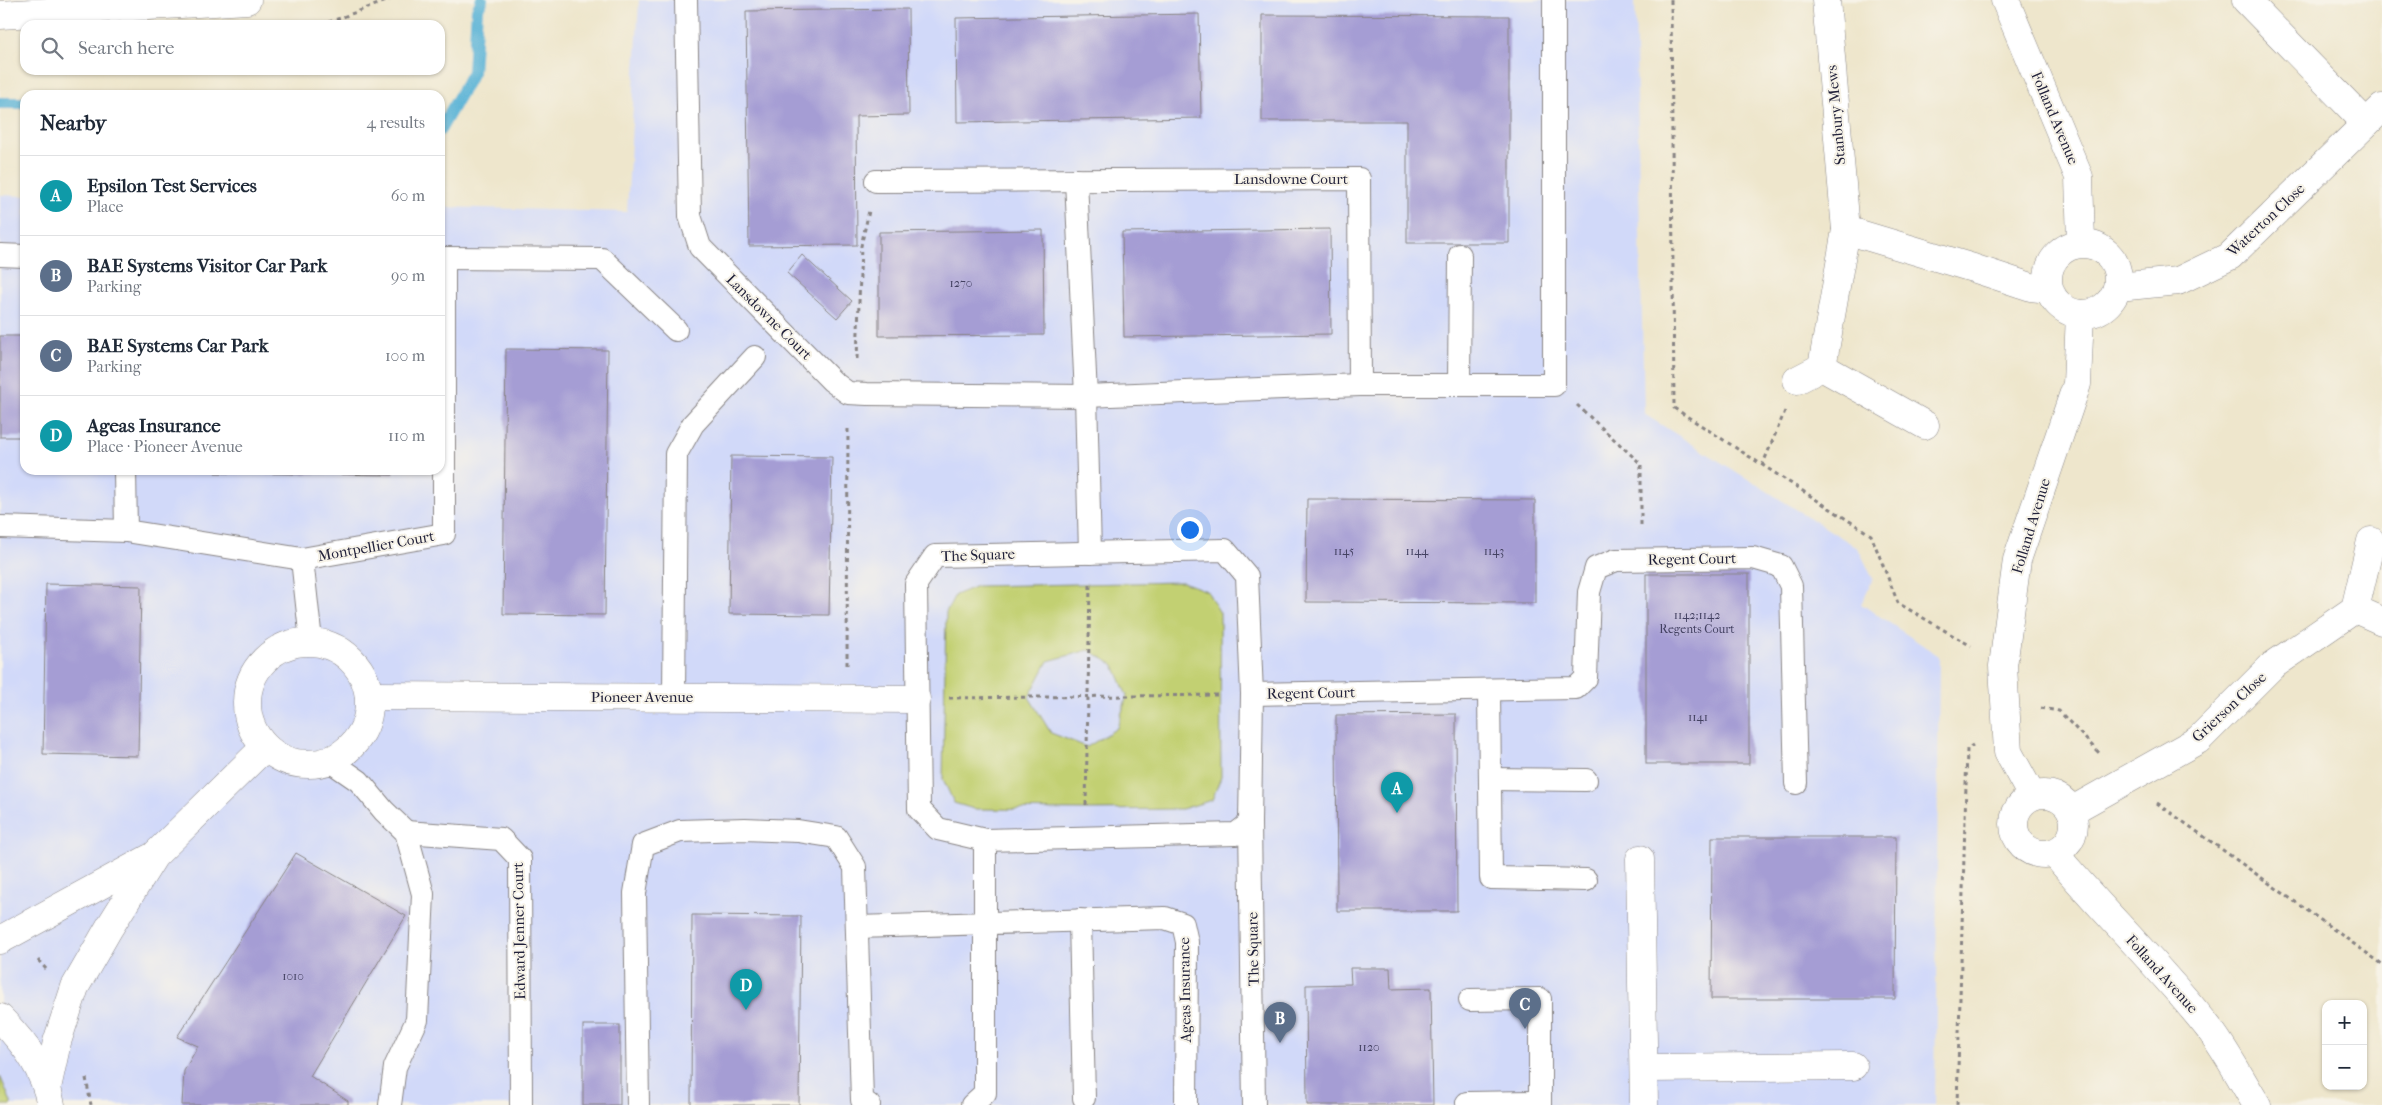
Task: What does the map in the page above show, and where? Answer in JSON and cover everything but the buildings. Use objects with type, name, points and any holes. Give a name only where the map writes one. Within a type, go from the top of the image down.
[{"type":"street","points":[[0,15],[247,0]]},
{"type":"street","name":"Stanbury Mews","points":[[1822,368],[1846,230],[1826,0]]},
{"type":"street","name":"Folland Avenue","points":[[2006,0],[2080,177],[2081,242]]},
{"type":"street","name":"Waterton Close","points":[[2118,287],[2178,281],[2230,256],[2374,115],[2246,0]]},
{"type":"street","points":[[1846,230],[2031,287],[2049,289]]},
{"type":"street","points":[[2081,242],[2099,247],[2109,254],[2118,272],[2118,287],[2113,298],[2105,307],[2098,311],[2080,314],[2068,311],[2055,301],[2049,289],[2047,277],[2054,258],[2063,249],[2081,242]]},
{"type":"street","name":"Folland Avenue","points":[[2032,796],[2008,752],[2003,666],[2017,560],[2077,384],[2080,314]]},
{"type":"street","points":[[1798,380],[1822,368],[1925,425]]},
{"type":"street","points":[[2371,541],[2355,609],[2382,621]]},
{"type":"street","name":"Grierson Close","points":[[2071,811],[2198,740],[2272,666],[2355,609]]},
{"type":"street","points":[[311,641],[328,644],[343,652],[356,664],[365,679],[369,696],[368,716],[361,735],[347,750],[330,760],[313,764],[295,763],[279,757],[265,746],[254,733],[248,715],[247,697],[252,678],[262,662],[275,650],[293,643],[311,641]]},
{"type":"street","name":"Pioneer Avenue","points":[[369,696],[916,699]]},
{"type":"street","points":[[49,1097],[58,1042],[75,987],[109,928],[154,856],[265,746]]},
{"type":"street","points":[[2042,793],[2054,795],[2062,800],[2071,811],[2074,821],[2072,837],[2066,846],[2054,854],[2044,856],[2033,853],[2020,844],[2015,835],[2013,822],[2016,811],[2022,802],[2032,796],[2042,793]]},
{"type":"street","name":"Folland Avenue","points":[[2054,854],[2087,893],[2174,986],[2212,1033],[2258,1105]]},
{"type":"street","points":[[0,940],[21,931],[154,856]]},
{"type":"street","points":[[1640,859],[1644,1105]]},
{"type":"street","points":[[0,1018],[26,1045],[49,1097]]},
{"type":"street","points":[[1644,1068],[1853,1066]]},
{"type":"lane","name":"Lansdowne Court","points":[[686,0],[690,216],[700,247],[832,381],[848,393]]},
{"type":"lane","points":[[848,393],[1086,396],[1360,385],[1554,384],[1554,0]]},
{"type":"lane","name":"Lansdowne Court","points":[[876,181],[1359,179],[1360,385]]},
{"type":"lane","points":[[1076,180],[1086,396],[1090,553]]},
{"type":"lane","points":[[0,255],[20,256]]},
{"type":"lane","points":[[1460,255],[1460,385]]},
{"type":"lane","name":"Montpellier Court","points":[[445,258],[602,259],[676,330]]},
{"type":"lane","points":[[674,697],[676,454],[693,424],[755,357]]},
{"type":"lane","points":[[125,475],[126,531]]},
{"type":"lane","name":"Montpellier Court","points":[[0,527],[126,531],[302,559],[444,534],[444,475]]},
{"type":"lane","name":"The Square","points":[[1250,823],[1236,834],[985,840],[938,829],[919,809],[916,699],[916,584],[935,556],[1225,550],[1247,576],[1252,694],[1250,823],[1254,1105]]},
{"type":"lane","name":"Regent Court","points":[[1252,694],[1576,688],[1586,678],[1589,592],[1596,568],[1616,560],[1753,558],[1781,566],[1792,586],[1796,783]]},
{"type":"lane","name":"Montpellier Court","points":[[302,559],[311,641]]},
{"type":"lane","points":[[1490,690],[1491,878],[1586,880]]},
{"type":"lane","points":[[330,760],[359,781],[384,811],[406,832],[423,894],[417,1020],[395,1067],[390,1105]]},
{"type":"lane","points":[[1490,779],[1586,780]]},
{"type":"lane","points":[[638,1105],[635,893],[643,844],[680,831],[745,829],[798,831],[836,837],[855,867],[862,1100],[869,1105]]},
{"type":"lane","name":"Edward Jenner Court","points":[[406,832],[501,839],[520,858],[521,1105]]},
{"type":"lane","points":[[972,1105],[985,1093],[985,840]]},
{"type":"lane","name":"Ageas Insurance","points":[[857,927],[1165,918],[1183,924],[1187,942],[1186,1105]]},
{"type":"lane","points":[[1080,920],[1084,1098]]},
{"type":"lane","points":[[1467,1102],[1540,1103],[1540,999],[1470,1000]]},
{"type":"path","points":[[335,20],[389,0]]},
{"type":"path","points":[[1671,0],[1674,408],[1871,534],[1898,603],[2003,666]]},
{"type":"path","points":[[847,700],[848,393],[857,366],[861,246],[876,181]]},
{"type":"path","points":[[1762,466],[1798,380]]},
{"type":"path","points":[[1554,384],[1641,464],[1640,559]]},
{"type":"path","points":[[1087,838],[1090,553]]},
{"type":"path","points":[[1081,585],[1100,584]]},
{"type":"path","points":[[1220,686],[1220,704]]},
{"type":"path","points":[[916,699],[1088,698],[1252,694]]},
{"type":"path","points":[[1958,1105],[1967,749],[2006,710],[2059,711],[2127,781],[2382,964]]},
{"type":"shaded area","points":[[639,0],[1635,0],[1644,414],[1858,548],[1873,579],[1861,604],[1939,656],[1935,1105],[0,1105],[0,195],[20,196],[20,475],[445,475],[445,207],[627,212]]},
{"type":"green space","points":[[1183,582],[1207,591],[1220,613],[1221,777],[1212,800],[1182,809],[974,809],[954,803],[943,779],[946,612],[955,595],[977,586]],"holes":[[[1089,650],[1114,665],[1127,696],[1117,728],[1087,747],[1051,733],[1029,697],[1048,661]]]},
{"type":"green space","points":[[0,1076],[11,1102],[11,1105],[0,1105]]},
{"type":"waterway","points":[[445,121],[473,72],[477,10],[482,0]]},
{"type":"waterway","points":[[0,103],[20,103]]},
{"type":"place","name":"Epsilon Test Services","points":[[1397,813]]},
{"type":"place","name":"Ageas Insurance","points":[[746,1010]]},
{"type":"place","name":"BAE Systems Car Park","points":[[1525,1029]]},
{"type":"place","name":"BAE Systems Visitor Car Park","points":[[1280,1043]]}]
